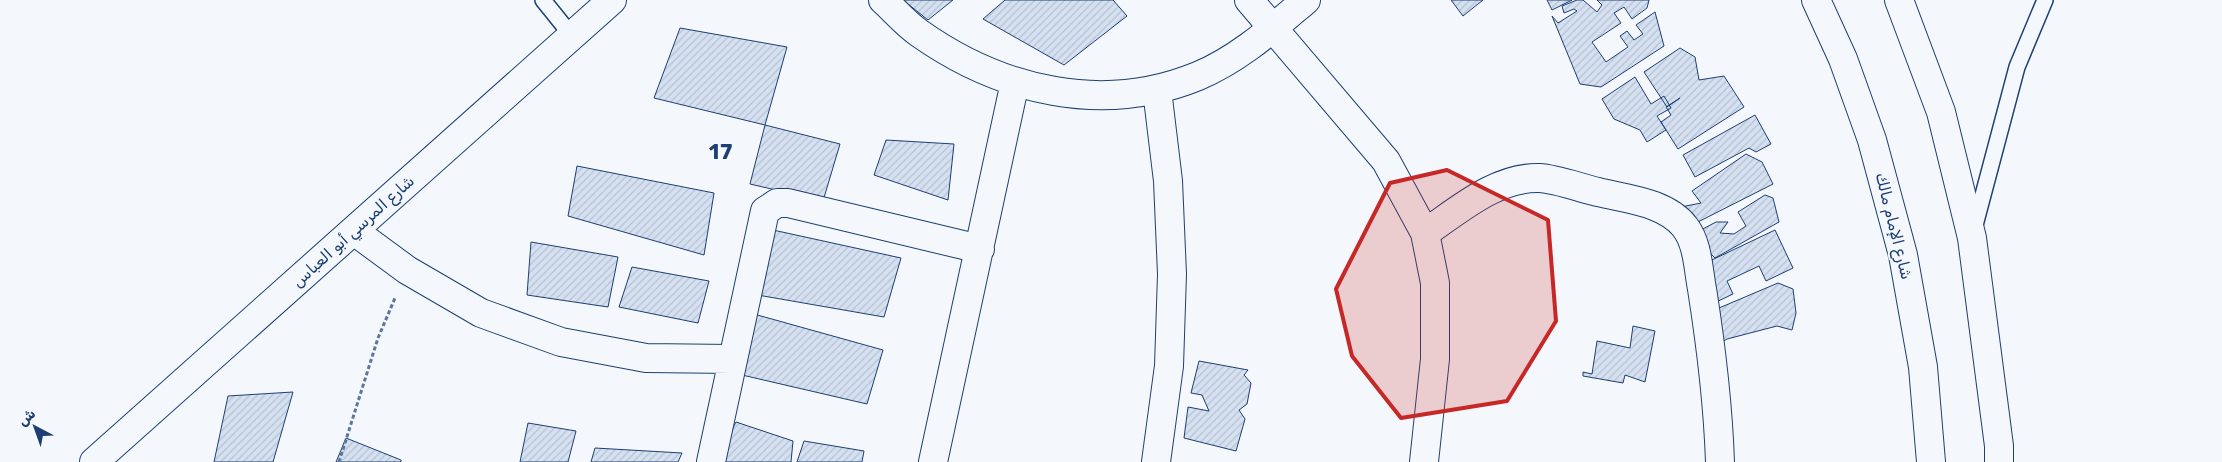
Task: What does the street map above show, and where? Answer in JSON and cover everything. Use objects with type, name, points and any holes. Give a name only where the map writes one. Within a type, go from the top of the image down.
[{"type":"street","name":"شارع المرسي أبو العباس","points":[[94,462],[612,0]]},
{"type":"street","points":[[883,0],[918,32],[964,62],[1016,82],[1062,94],[1110,96],[1157,90],[1199,76],[1238,55],[1306,0]]},
{"type":"street","points":[[1249,0],[1386,161],[1425,233],[1435,283],[1435,359],[1424,462]]},
{"type":"street","name":"شارع الإمام مالك","points":[[1816,0],[1843,59],[1872,140],[1903,255],[1923,367],[1931,462]]},
{"type":"street","points":[[1899,0],[1941,112],[1972,238],[1989,360],[1999,446],[1999,462]]},
{"type":"street","points":[[933,462],[1016,82]]},
{"type":"street","points":[[1157,90],[1168,181],[1172,274],[1169,366],[1161,461]]},
{"type":"street","points":[[1425,233],[1482,195],[1500,185],[1520,179],[1541,178],[1648,204],[1668,212],[1685,227],[1695,246],[1709,333],[1720,462]]},
{"type":"street","points":[[711,462],[765,211],[777,203],[788,203],[980,249]]},
{"type":"street","points":[[354,231],[407,270],[481,312],[561,342],[646,358],[732,359]]},
{"type":"lane","points":[[542,0],[572,36]]},
{"type":"lane","points":[[1972,238],[2017,66],[2045,0]]},
{"type":"path","points":[[339,462],[378,338],[407,270]]},
{"type":"highlighted area","points":[[1447,170],[1548,220],[1556,321],[1507,401],[1401,418],[1352,356],[1336,289],[1390,183]]},
{"type":"building","points":[[903,0],[953,0],[928,20]]},
{"type":"building","points":[[1005,0],[1113,0],[1127,16],[1064,65],[983,19]]},
{"type":"building","points":[[1451,0],[1483,0],[1463,16]]},
{"type":"building","points":[[1547,0],[1572,0],[1552,10]]},
{"type":"building","points":[[1577,0],[1583,0],[1597,12],[1602,5],[1597,0],[1649,0],[1647,8],[1632,19],[1624,7],[1614,13],[1621,23],[1592,42],[1606,62],[1628,47],[1620,36],[1627,31],[1634,40],[1643,34],[1636,25],[1655,12],[1664,46],[1601,87],[1580,84],[1552,16],[1558,23],[1577,11],[1574,9],[1564,13],[1562,6]]},
{"type":"building","points":[[680,28],[787,47],[765,125],[654,98]]},
{"type":"building","points":[[1680,48],[1695,57],[1699,80],[1724,76],[1744,107],[1678,149],[1661,122],[1671,115],[1644,72]]},
{"type":"building","points":[[1635,77],[1651,104],[1664,96],[1671,108],[1657,116],[1666,130],[1647,142],[1640,130],[1614,119],[1602,99]]},
{"type":"building","points":[[1755,115],[1771,144],[1756,152],[1749,148],[1695,177],[1683,155]]},
{"type":"building","points":[[765,125],[840,144],[823,201],[750,184]]},
{"type":"building","points":[[886,140],[954,144],[948,200],[874,175]]},
{"type":"building","points":[[1746,154],[1762,162],[1773,184],[1694,224],[1681,207],[1701,203],[1692,191]]},
{"type":"building","points":[[577,166],[714,193],[704,255],[568,216]]},
{"type":"building","points":[[1765,195],[1773,198],[1779,222],[1715,258],[1702,245],[1699,231],[1716,222],[1728,222],[1720,233],[1734,234],[1746,226],[1738,212]]},
{"type":"building","points":[[773,230],[901,258],[884,317],[746,293]]},
{"type":"building","points":[[1775,230],[1793,268],[1766,281],[1759,266],[1727,281],[1733,294],[1712,304],[1695,268]]},
{"type":"building","points":[[531,242],[618,257],[608,307],[527,295]]},
{"type":"building","points":[[632,267],[709,281],[698,323],[619,307]]},
{"type":"building","points":[[1778,283],[1793,289],[1796,313],[1792,330],[1777,326],[1727,339],[1709,350],[1712,311]]},
{"type":"building","points":[[743,311],[883,350],[867,404],[742,375]]},
{"type":"building","points":[[1633,326],[1655,331],[1645,382],[1625,375],[1623,383],[1583,376],[1583,372],[1592,374],[1597,341],[1630,348]]},
{"type":"building","points":[[1199,361],[1248,370],[1244,375],[1251,383],[1247,404],[1239,410],[1245,419],[1236,451],[1184,438],[1188,407],[1209,411],[1202,395],[1191,393]]},
{"type":"building","points":[[293,392],[273,462],[214,462],[228,396]]},
{"type":"building","points":[[736,422],[793,441],[791,462],[715,462]]},
{"type":"building","points":[[528,423],[576,431],[568,462],[520,462]]},
{"type":"building","points":[[346,438],[401,460],[401,462],[336,462]]},
{"type":"building","points":[[804,441],[864,451],[862,462],[797,462]]},
{"type":"building","points":[[595,448],[682,453],[678,462],[591,462]]},
{"type":"district","name":"17","points":[[721,151]]}]
